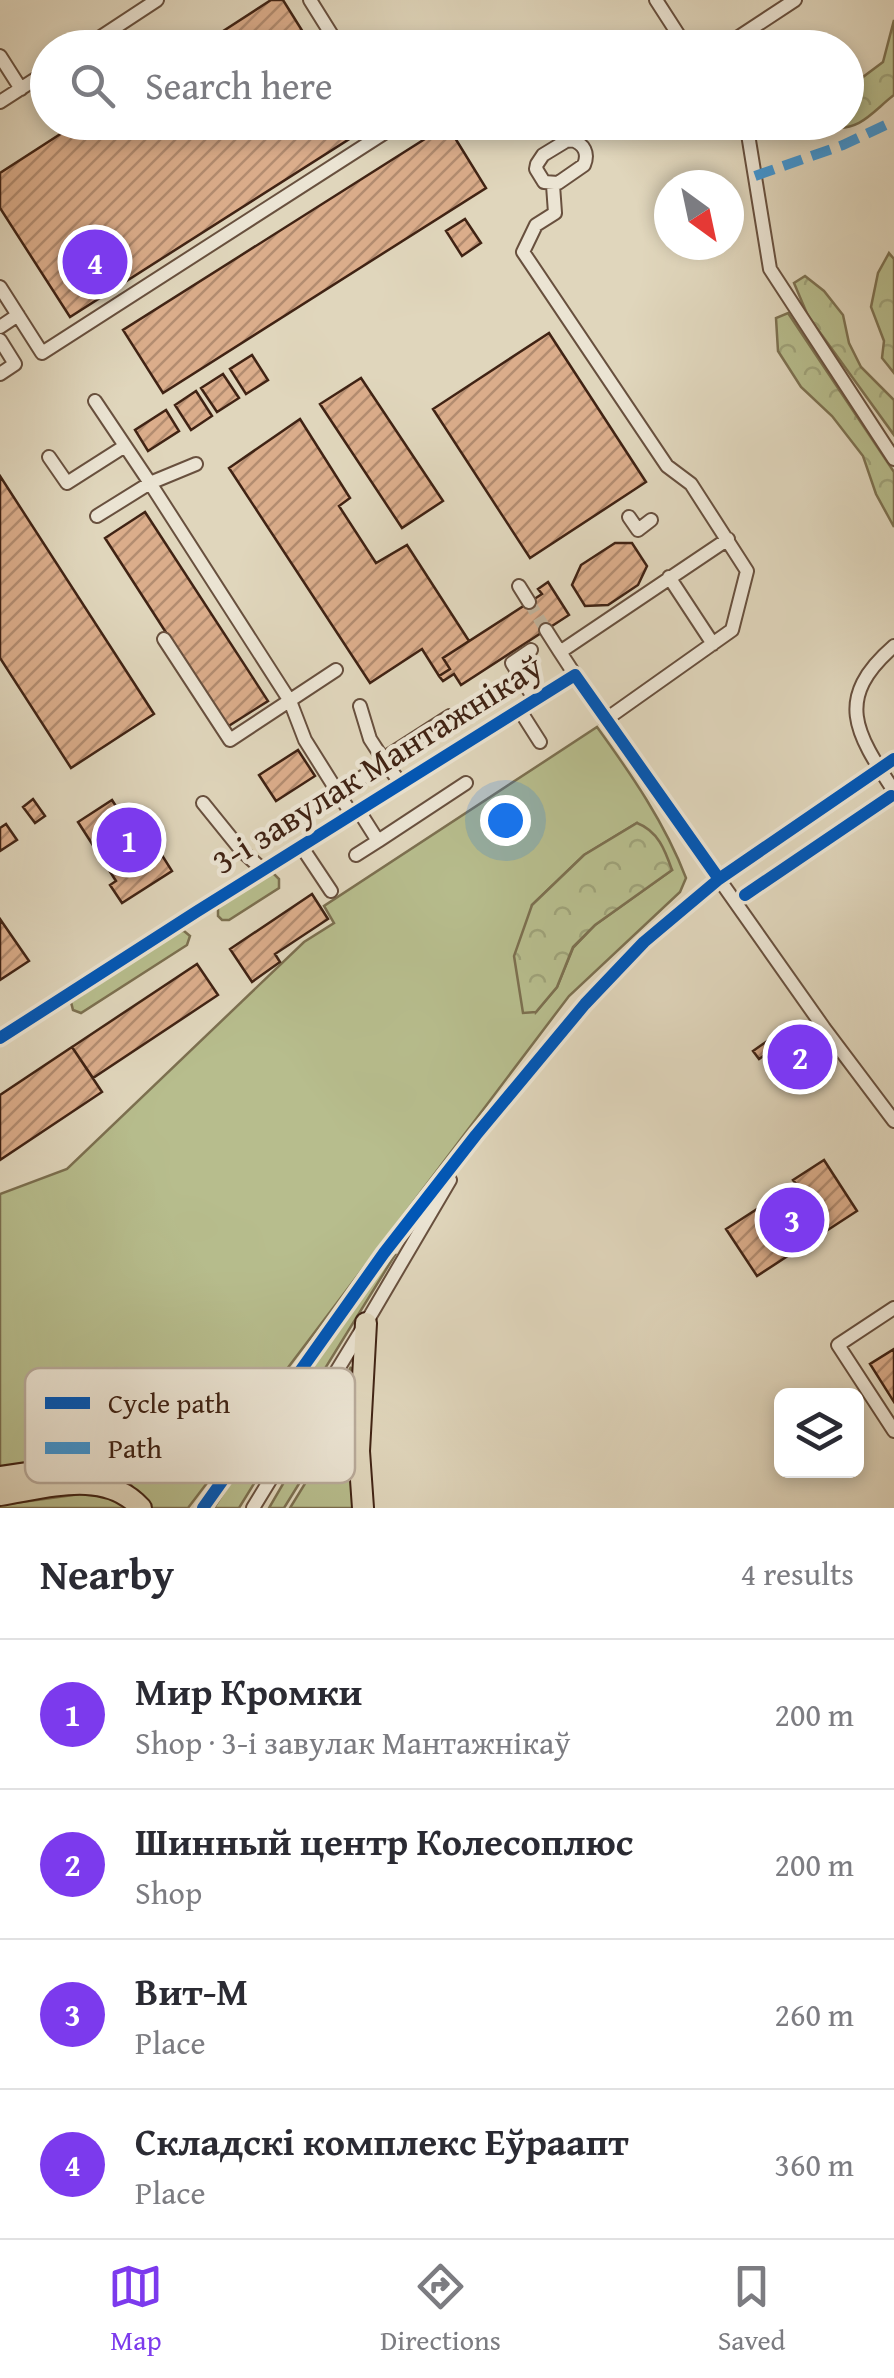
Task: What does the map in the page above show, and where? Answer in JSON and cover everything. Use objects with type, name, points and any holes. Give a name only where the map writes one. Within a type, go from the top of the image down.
[{"type":"highway","points":[[363,1508],[358,1451],[366,1323]]},
{"type":"highway","points":[[0,1477],[25,1473]]},
{"type":"highway","points":[[0,1495],[87,1483],[118,1490],[140,1508]]},
{"type":"street","points":[[112,30],[158,0]]},
{"type":"street","points":[[310,0],[329,30]]},
{"type":"street","points":[[656,0],[675,30]]},
{"type":"street","points":[[749,30],[795,0]]},
{"type":"street","points":[[0,56],[20,88]]},
{"type":"street","points":[[0,102],[30,82]]},
{"type":"street","points":[[0,288],[42,354],[373,140]]},
{"type":"street","points":[[749,140],[770,269],[894,459]]},
{"type":"street","points":[[553,184],[555,213],[536,225],[523,252],[668,466],[691,484],[747,572],[732,630],[605,720]]},
{"type":"street","points":[[0,327],[18,315]]},
{"type":"street","points":[[0,340],[15,364],[0,374]]},
{"type":"street","points":[[96,402],[290,701],[305,740],[338,793],[378,841]]},
{"type":"street","points":[[49,457],[67,483],[125,446]]},
{"type":"street","points":[[97,516],[150,483],[196,464]]},
{"type":"street","points":[[629,517],[638,530],[651,520]]},
{"type":"street","points":[[560,652],[728,539]]},
{"type":"street","points":[[669,577],[713,644]]},
{"type":"street","points":[[519,586],[529,602]]},
{"type":"street","points":[[546,630],[575,675]]},
{"type":"street","points":[[164,638],[230,740],[336,670]]},
{"type":"street","points":[[894,646],[882,656],[858,691],[855,708],[864,744],[894,790]]},
{"type":"street","points":[[531,650],[512,663],[535,700]]},
{"type":"street","name":"3-і завулак Мантажнікаў","points":[[0,1038],[575,675],[894,1121]]},
{"type":"street","points":[[360,706],[370,739],[401,784]]},
{"type":"street","points":[[519,709],[540,742]]},
{"type":"street","points":[[383,759],[450,716]]},
{"type":"street","points":[[301,1368],[476,1135],[585,1004],[644,942],[719,879],[894,759]]},
{"type":"street","points":[[338,793],[372,771]]},
{"type":"street","points":[[356,855],[466,783]]},
{"type":"street","points":[[202,803],[264,870]]},
{"type":"street","points":[[301,846],[331,892]]},
{"type":"street","points":[[339,1368],[476,1135]]},
{"type":"street","points":[[894,1308],[838,1344],[894,1431]]},
{"type":"street","points":[[203,1508],[220,1483]]},
{"type":"street","points":[[253,1508],[268,1483]]},
{"type":"green space","points":[[894,20],[894,95],[864,119],[864,76],[883,62]]},
{"type":"green space","points":[[889,253],[894,259],[894,373],[882,358],[884,341],[871,307],[878,273]]},
{"type":"green space","points":[[805,276],[824,291],[843,315],[849,343],[861,367],[894,400],[894,435],[808,316],[794,283]]},
{"type":"green space","points":[[788,313],[894,472],[894,527],[876,494],[863,456],[832,416],[801,387],[778,351],[776,318]]},
{"type":"green space","points":[[597,727],[658,818],[686,878],[680,892],[569,996],[288,1368],[25,1368],[25,1465],[0,1468],[0,1194],[67,1169],[304,942],[334,923],[324,906]],"holes":[[[637,823],[672,870],[595,925],[573,948],[557,987],[536,1012],[532,905],[584,855]]]},
{"type":"green space","points":[[637,823],[655,836],[672,870],[595,925],[573,947],[557,987],[536,1012],[523,1013],[514,956],[532,905],[584,855]]},
{"type":"green space","points":[[270,873],[279,879],[279,888],[229,920],[218,916],[218,907]]},
{"type":"green space","points":[[179,931],[190,936],[187,945],[81,1013],[73,1010],[71,1002]]},
{"type":"green space","points":[[392,1255],[395,1255],[325,1368],[310,1368]]},
{"type":"green space","points":[[126,1483],[207,1483],[188,1508],[152,1508]]},
{"type":"green space","points":[[230,1483],[254,1483],[239,1508],[214,1508]]},
{"type":"green space","points":[[284,1483],[299,1483],[284,1508],[269,1508]]},
{"type":"green space","points":[[305,1483],[355,1483],[357,1508],[290,1508]]},
{"type":"green space","points":[[88,1493],[108,1495],[132,1508],[0,1508],[0,1505]]},
{"type":"building","points":[[271,0],[283,0],[302,30],[225,30]]},
{"type":"building","points":[[51,140],[348,140],[70,317],[0,208],[0,173]]},
{"type":"building","points":[[423,140],[456,140],[486,188],[163,393],[123,330]]},
{"type":"building","points":[[465,219],[481,243],[462,256],[446,231]]},
{"type":"building","points":[[549,333],[646,482],[530,558],[433,409]]},
{"type":"building","points":[[252,355],[268,380],[246,394],[230,369]]},
{"type":"building","points":[[223,374],[239,398],[217,412],[201,388]]},
{"type":"building","points":[[361,378],[443,501],[402,528],[320,404]]},
{"type":"building","points":[[196,391],[212,416],[191,430],[175,405]]},
{"type":"building","points":[[166,410],[179,431],[148,451],[135,430]]},
{"type":"building","points":[[300,419],[350,498],[339,506],[376,563],[407,545],[469,641],[443,658],[450,669],[439,676],[422,649],[370,683],[229,468]]},
{"type":"building","points":[[0,476],[154,714],[71,768],[0,658]]},
{"type":"building","points":[[145,512],[268,701],[227,727],[105,538]]},
{"type":"building","points":[[615,543],[632,543],[647,566],[638,585],[608,605],[585,606],[572,585],[581,565]]},
{"type":"building","points":[[548,582],[569,615],[461,685],[454,674],[443,681],[439,676],[450,669],[443,658],[542,594],[538,589]]},
{"type":"building","points":[[298,750],[315,776],[276,801],[259,775]]},
{"type":"building","points":[[33,799],[45,816],[35,823],[23,807]]},
{"type":"building","points":[[112,800],[150,859],[160,852],[172,871],[122,903],[110,885],[116,881],[78,822]]},
{"type":"building","points":[[6,824],[17,840],[0,851],[0,828]]},
{"type":"building","points":[[312,894],[328,919],[275,954],[280,962],[252,982],[230,949]]},
{"type":"building","points":[[0,919],[29,961],[0,980]]},
{"type":"building","points":[[197,964],[218,995],[93,1078],[72,1047]]},
{"type":"building","points":[[786,1028],[811,1063],[802,1070],[782,1043],[759,1059],[753,1051]]},
{"type":"building","points":[[72,1047],[102,1092],[0,1160],[0,1095]]},
{"type":"building","points":[[824,1160],[857,1211],[757,1276],[726,1229],[796,1184],[793,1180]]},
{"type":"building","points":[[894,1349],[894,1402],[870,1364]]},
{"type":"tunnel","points":[[529,602],[546,630]]},
{"type":"marked path","points":[[864,135],[894,121]]},
{"type":"marked path","points":[[755,176],[854,140]]},
{"type":"cycle path","points":[[0,1038],[575,675],[719,879]]},
{"type":"cycle path","points":[[302,1368],[384,1253],[476,1135],[585,1004],[644,942],[719,879],[894,759]]},
{"type":"cycle path","points":[[745,895],[891,796]]},
{"type":"cycle path","points":[[203,1508],[221,1483]]},
{"type":"place","name":"Складскі комплекс Еўраапт","points":[[95,262]]},
{"type":"place","name":"Мир Кромки","points":[[129,840]]},
{"type":"place","name":"Шинный центр Колесоплюс","points":[[800,1057]]},
{"type":"place","name":"Вит-М","points":[[792,1220]]}]
